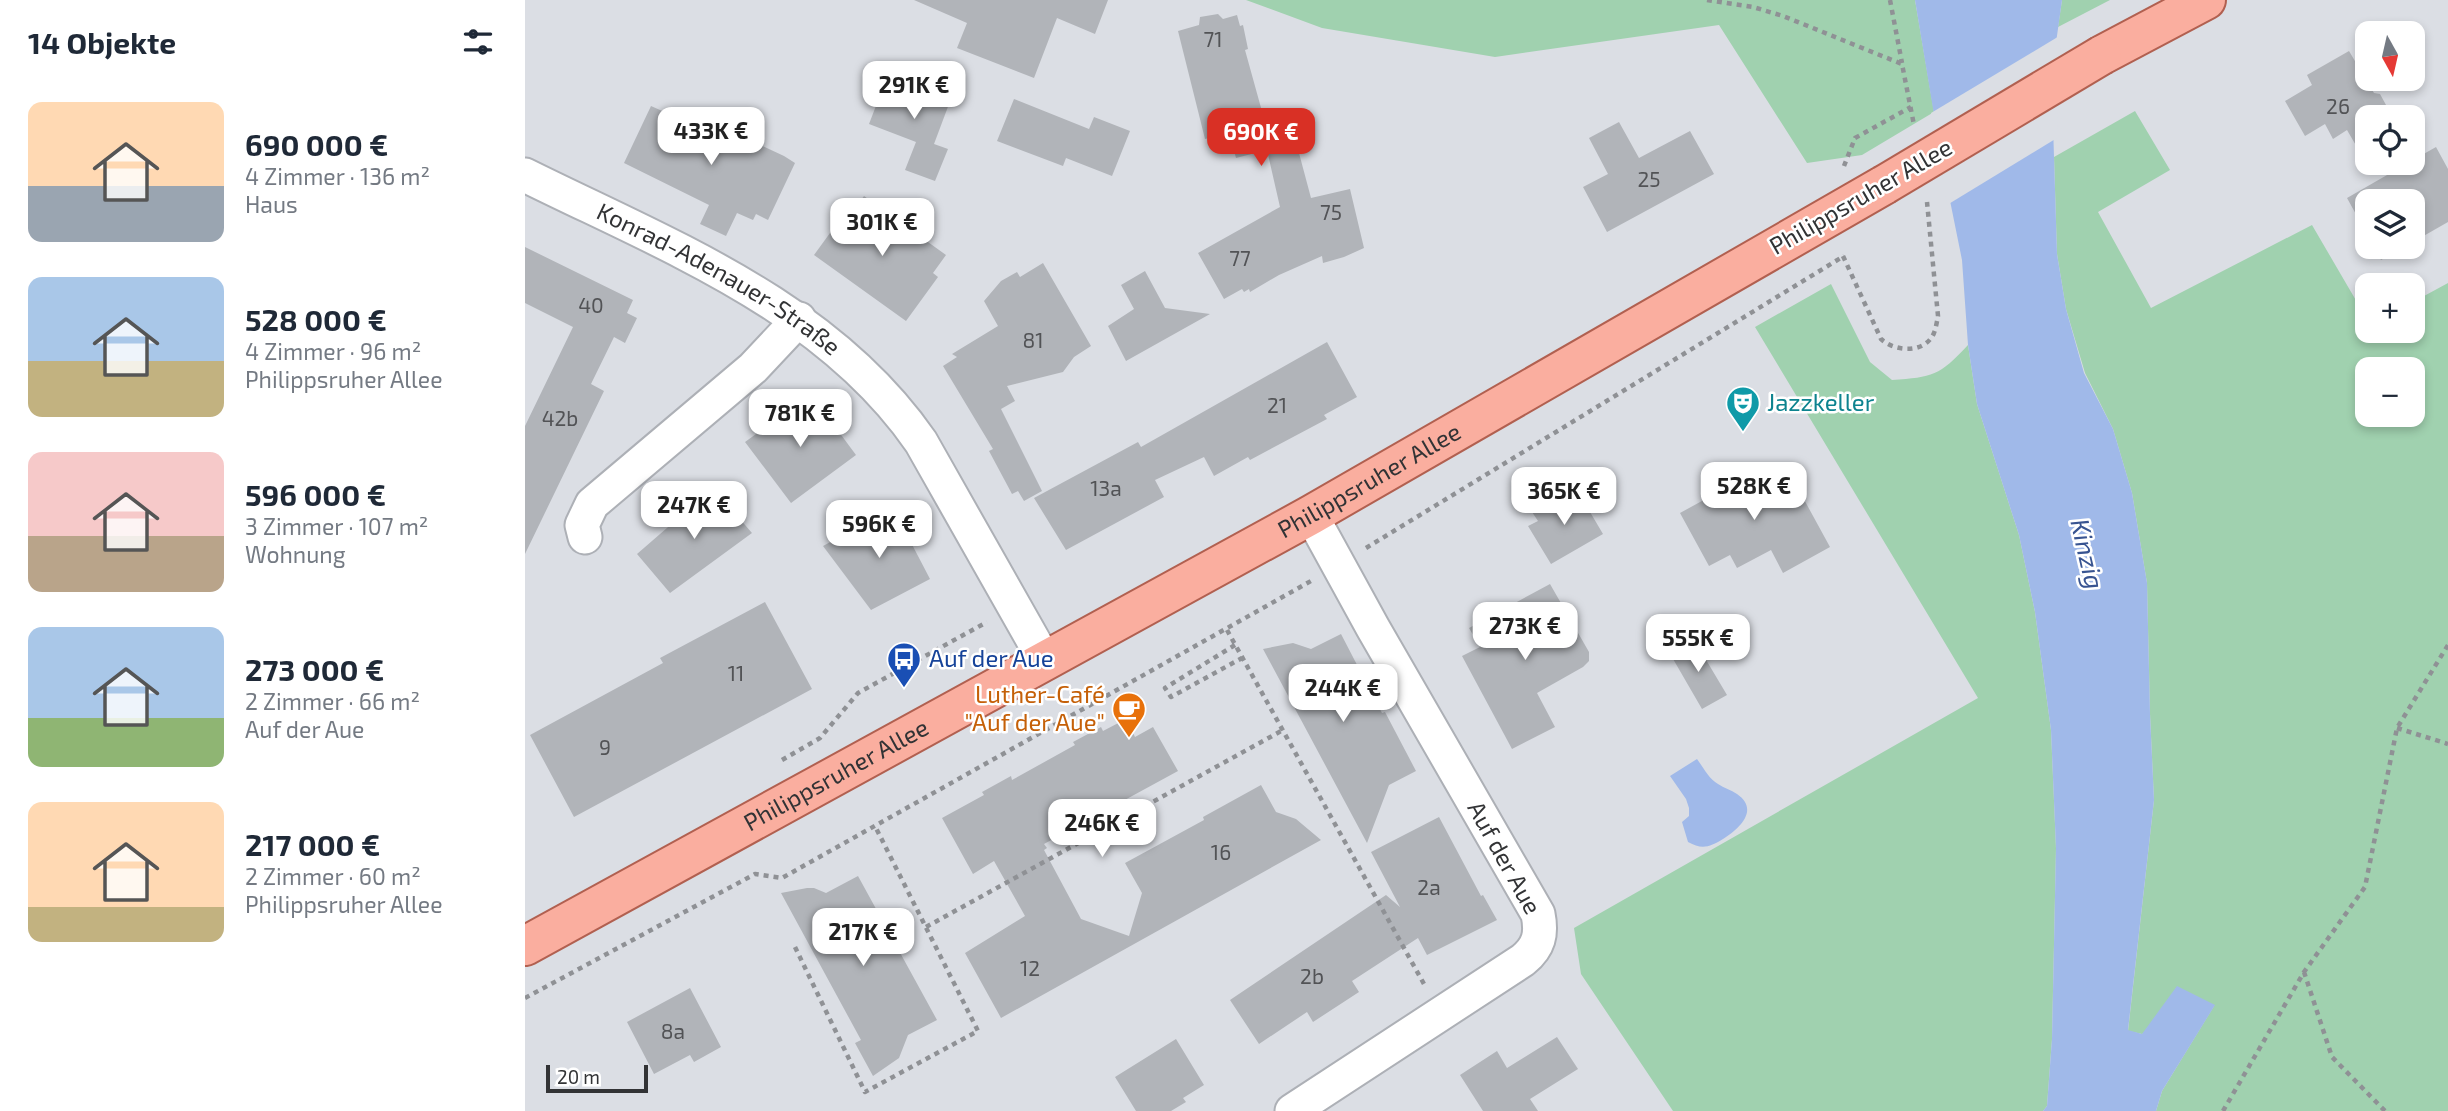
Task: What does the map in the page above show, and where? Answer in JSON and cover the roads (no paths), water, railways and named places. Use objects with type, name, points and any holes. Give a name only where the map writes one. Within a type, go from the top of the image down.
[{"type":"main road","name":"Philippsruher Allee","points":[[525,946],[1311,515],[1827,218],[2102,55],[2206,0]]},
{"type":"street","name":"Konrad-Adenauer-Straße","points":[[525,175],[757,292],[799,319],[861,369],[903,416],[944,479],[1045,661]]},
{"type":"street","points":[[585,537],[582,524],[592,504],[753,368],[799,319]]},
{"type":"street","name":"Auf der Aue","points":[[1291,1111],[1533,952],[1541,930],[1538,914],[1311,515]]},
{"type":"water","name":"Kinzig","points":[[1915,0],[2062,0],[2056,43],[2053,125],[2057,254],[2066,309],[2084,373],[2113,429],[2132,493],[2147,583],[2154,800],[2128,1030],[2142,1034],[2177,986],[2215,1005],[2162,1091],[2156,1111],[2043,1111],[2047,1106],[2052,1039],[2056,848],[2051,730],[2035,612],[2019,535],[1977,404],[1968,345],[1962,260],[1940,151]]},
{"type":"water","points":[[1697,759],[1712,779],[1737,794],[1747,806],[1747,813],[1741,825],[1710,846],[1698,846],[1688,842],[1682,822],[1689,816],[1689,808],[1670,776]]},
{"type":"place","name":"Jazzkeller","points":[[1743,433]]},
{"type":"place","name":"Auf der Aue","points":[[904,689]]},
{"type":"place","name":"Luther-Café \"Auf der Aue\"","points":[[1129,739]]}]
